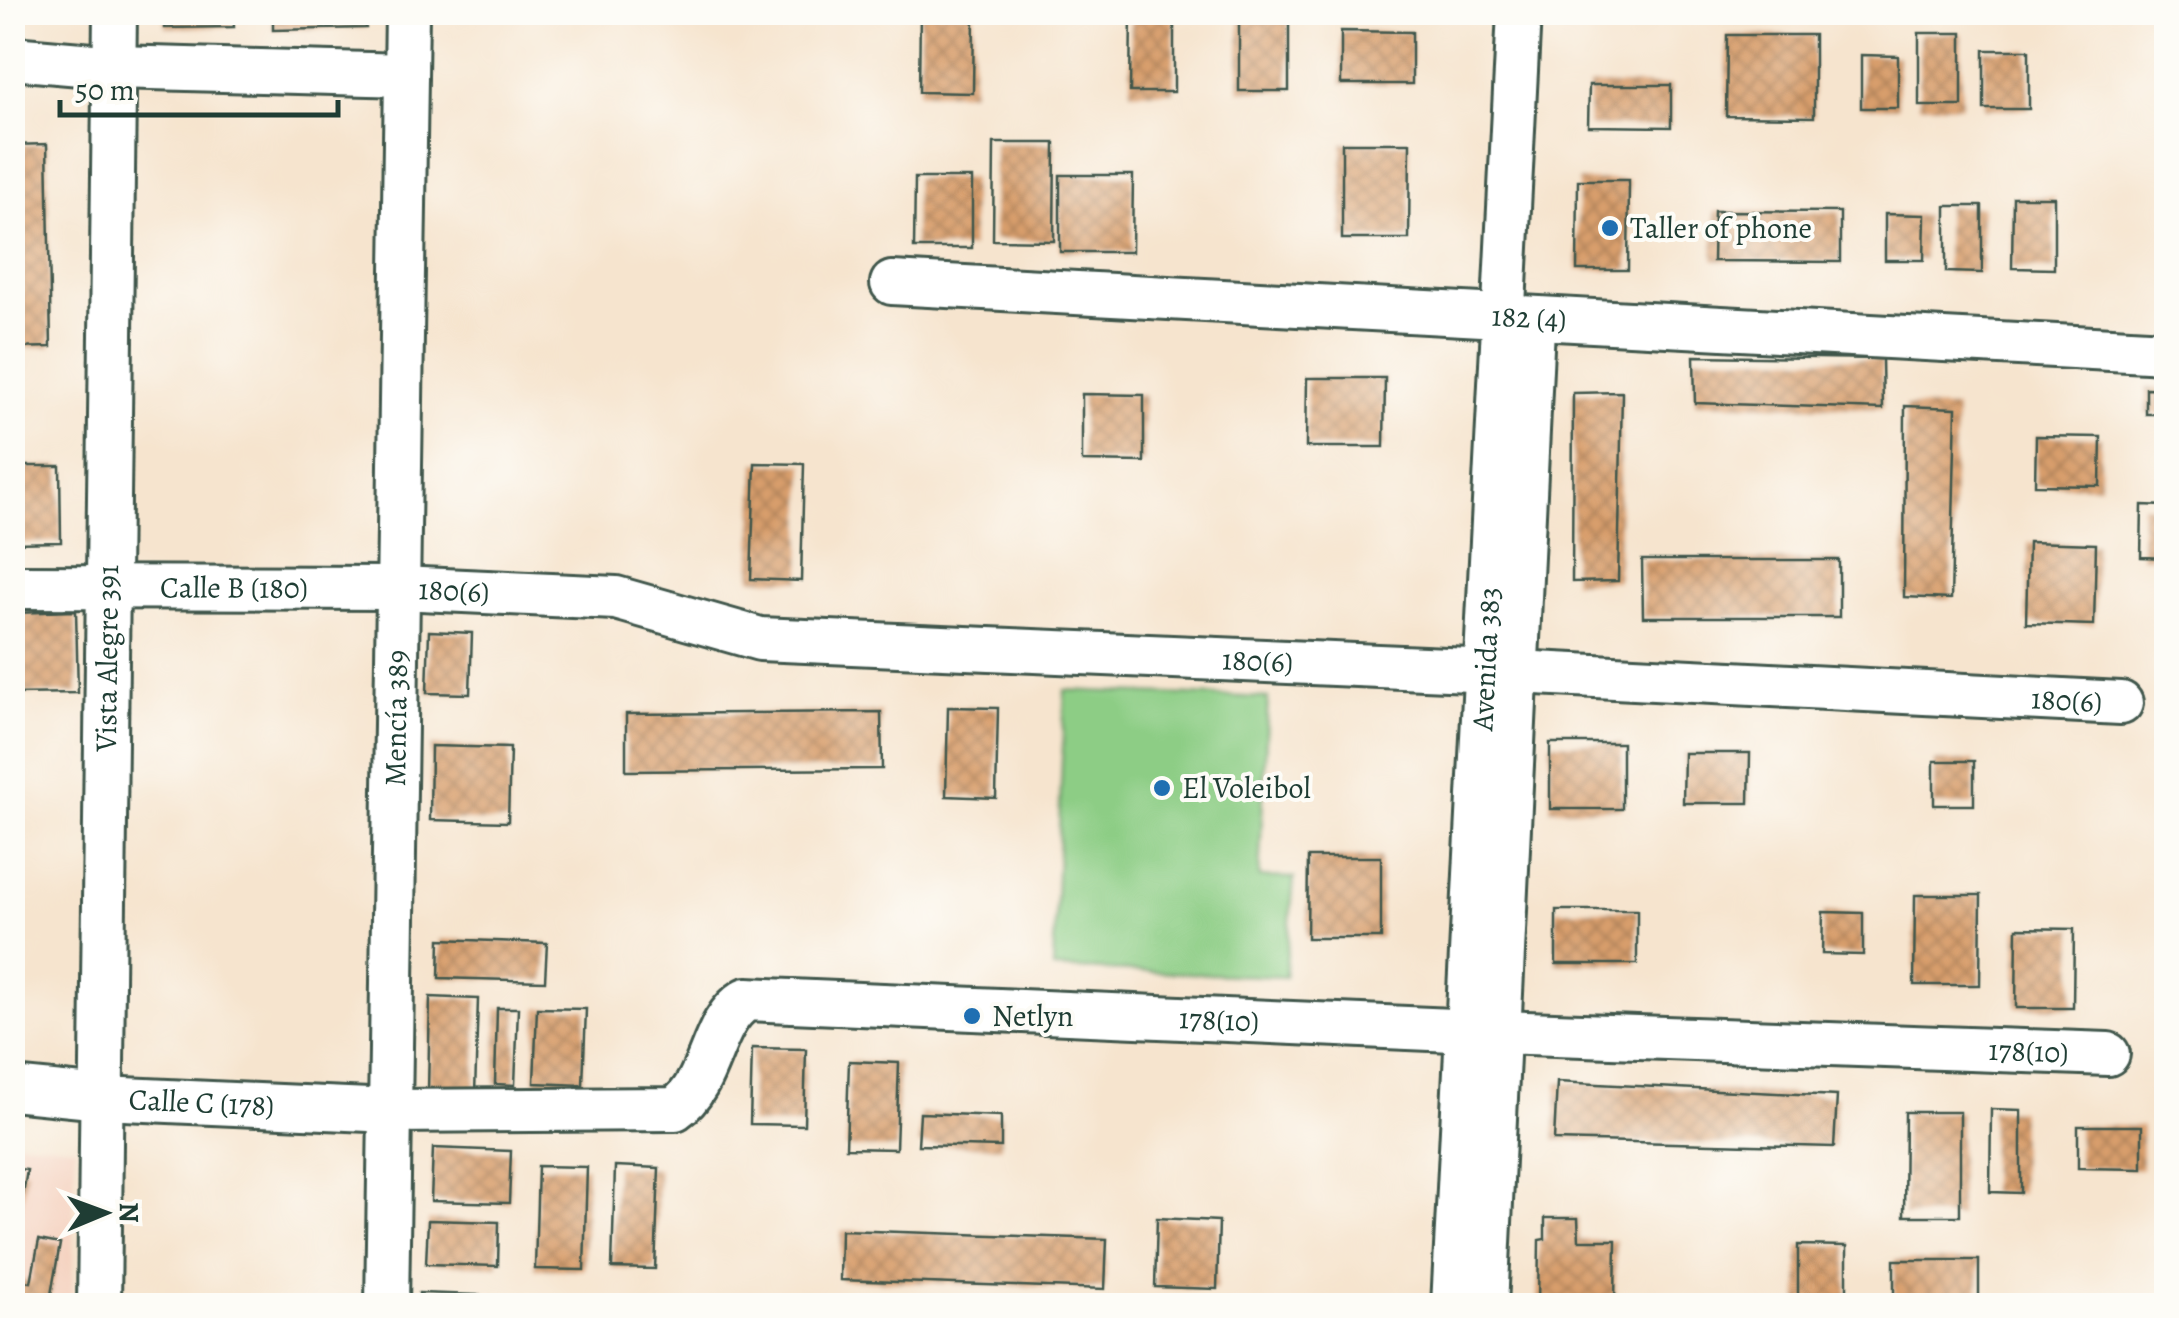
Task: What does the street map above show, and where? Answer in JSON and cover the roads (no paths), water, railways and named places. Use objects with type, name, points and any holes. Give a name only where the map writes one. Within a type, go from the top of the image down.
[{"type":"street","name":"Vista Alegre 391","points":[[99,1306],[115,12]]},
{"type":"street","name":"Mencía 389","points":[[387,1306],[407,12]]},
{"type":"street","name":"Avenida 383","points":[[1453,1306],[1483,1031],[1518,317],[1519,12]]},
{"type":"street","name":"Avenida 383","points":[[1518,317],[1548,12]]},
{"type":"street","points":[[12,58],[114,68],[406,75]]},
{"type":"street","name":"182 (4)","points":[[892,283],[2166,352]]},
{"type":"street","name":"Calle B (180)","points":[[12,587],[398,588]]},
{"type":"street","name":"180(6)","points":[[398,588],[616,598],[760,639],[2121,703]]},
{"type":"street","name":"178(10)","points":[[390,1111],[675,1108],[690,1098],[732,1008],[747,999],[2108,1054]]},
{"type":"street","name":"Avenida 383","points":[[1483,1031],[1486,1306]]},
{"type":"street","name":"Calle C (178)","points":[[12,1089],[102,1098],[390,1111]]},
{"type":"place","name":"Taller of phone","points":[[1610,228]]},
{"type":"place","name":"El Voleibol","points":[[1162,788]]},
{"type":"place","name":"Netlyn","points":[[972,1016]]}]
